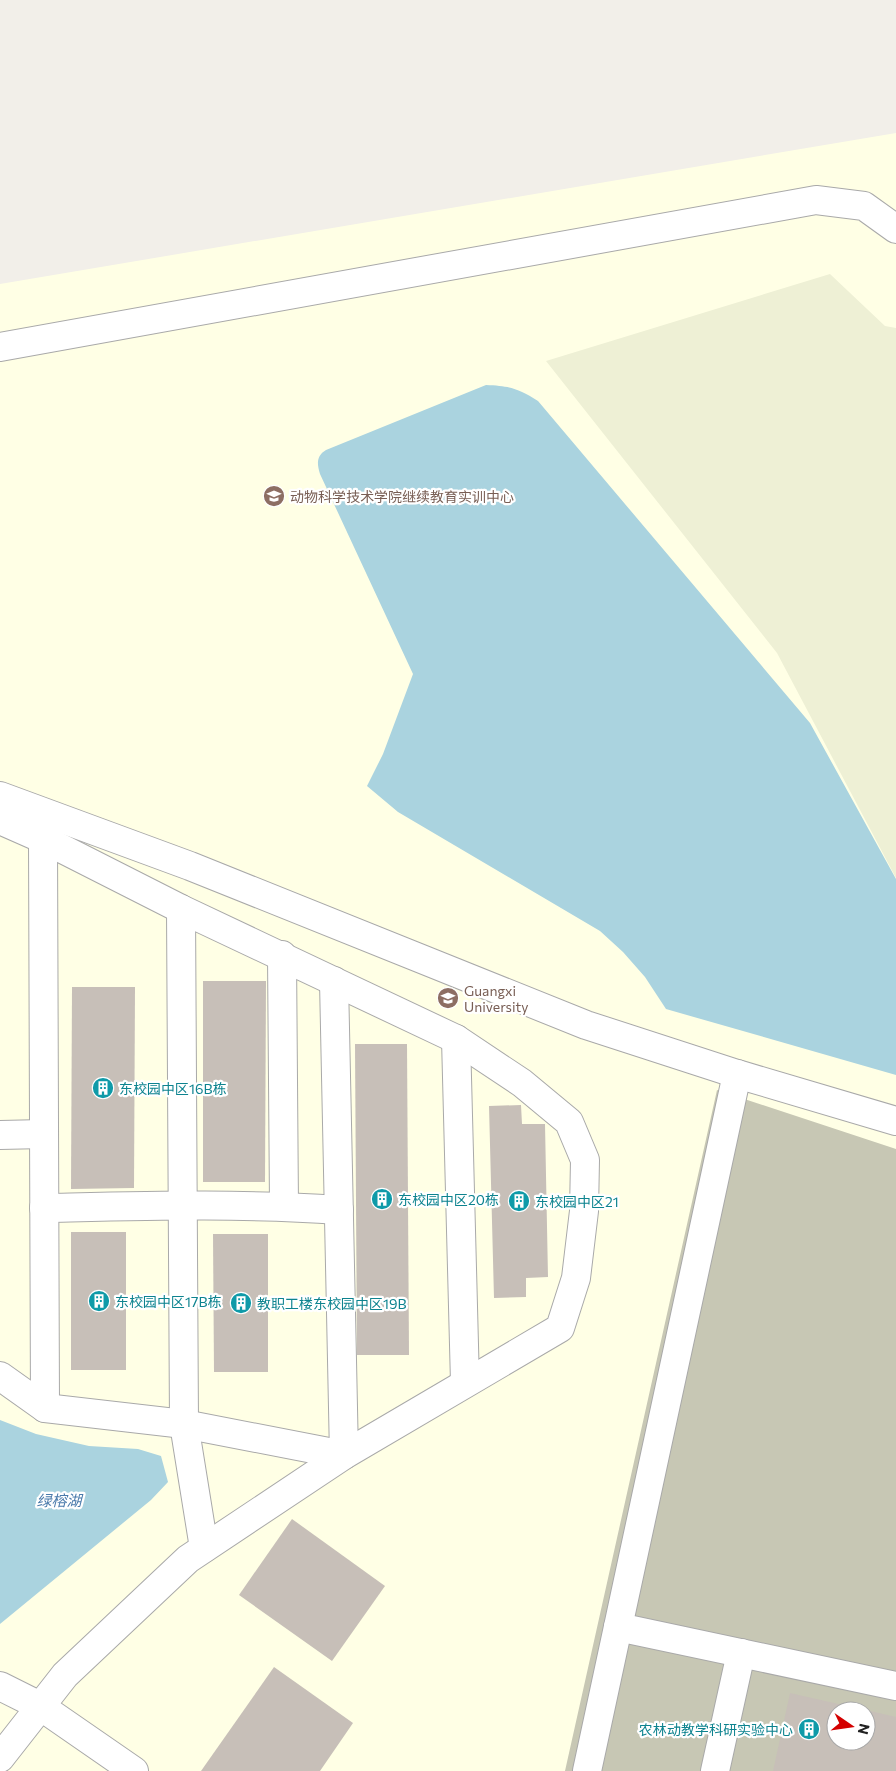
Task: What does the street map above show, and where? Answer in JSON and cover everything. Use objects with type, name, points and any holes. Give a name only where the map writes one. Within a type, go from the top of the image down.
[{"type":"street","points":[[0,347],[816,200],[864,206],[896,229]]},
{"type":"street","points":[[0,796],[190,866],[586,1025],[737,1074],[896,1121]]},
{"type":"street","points":[[0,820],[43,839],[181,909],[282,955],[456,1039],[522,1082],[569,1122],[585,1160],[584,1211],[576,1278],[560,1328],[465,1382],[344,1456],[188,1559],[65,1675],[0,1758]]},
{"type":"street","points":[[43,839],[45,1408]]},
{"type":"street","points":[[181,909],[184,1424],[204,1548]]},
{"type":"street","points":[[282,955],[284,1206]]},
{"type":"street","points":[[334,981],[344,1456]]},
{"type":"street","points":[[456,1039],[465,1382]]},
{"type":"street","points":[[588,1771],[737,1074]]},
{"type":"street","points":[[0,1135],[44,1134]]},
{"type":"street","points":[[44,1208],[284,1206],[339,1210]]},
{"type":"street","points":[[0,1376],[45,1408],[184,1424],[344,1456]]},
{"type":"street","points":[[618,1627],[896,1686]]},
{"type":"street","points":[[715,1771],[741,1653]]},
{"type":"street","points":[[0,1686],[40,1706],[134,1771]]},
{"type":"shaded area","name":"Guangxi University","points":[[896,133],[896,1771],[0,1771],[0,284]]},
{"type":"shaded area","points":[[830,274],[885,326],[896,328],[896,878],[777,653],[546,361]]},
{"type":"shaded area","points":[[717,1090],[896,1149],[896,1771],[565,1771]]},
{"type":"water","points":[[486,385],[513,388],[538,401],[810,723],[896,879],[896,1075],[666,1009],[645,977],[623,952],[600,931],[398,812],[367,786],[383,754],[413,674],[320,474],[319,458],[326,450]]},
{"type":"water","name":"绿榕湖","points":[[0,1420],[36,1434],[89,1446],[138,1449],[161,1456],[168,1482],[151,1500],[0,1624]]},
{"type":"building","points":[[203,981],[266,981],[265,1182],[203,1182]]},
{"type":"building","name":"东校园中区16B栋","points":[[72,987],[135,987],[134,1188],[71,1189]]},
{"type":"building","name":"东校园中区20栋","points":[[355,1044],[407,1044],[409,1355],[357,1355]]},
{"type":"building","name":"东校园中区21","points":[[521,1105],[522,1124],[545,1124],[548,1277],[526,1278],[526,1297],[494,1298],[489,1106]]},
{"type":"building","name":"东校园中区17B栋","points":[[71,1232],[126,1232],[126,1370],[71,1370]]},
{"type":"building","name":"教职工楼东校园中区19B","points":[[213,1234],[268,1234],[268,1372],[214,1372]]},
{"type":"building","points":[[292,1519],[385,1586],[332,1661],[239,1595]]},
{"type":"building","points":[[274,1667],[353,1723],[320,1771],[201,1771]]},
{"type":"building","name":"农林动教学科研实验中心","points":[[790,1693],[826,1701],[826,1751],[876,1751],[876,1712],[896,1717],[896,1771],[773,1771]]},
{"type":"place","name":"动物科学技术学院继续教育实训中心","points":[[274,496]]},
{"type":"place","name":"Guangxi University","points":[[448,998]]},
{"type":"place","name":"东校园中区16B栋","points":[[103,1088]]},
{"type":"place","name":"东校园中区20栋","points":[[382,1199]]},
{"type":"place","name":"东校园中区21","points":[[519,1201]]},
{"type":"place","name":"东校园中区17B栋","points":[[99,1301]]},
{"type":"place","name":"教职工楼东校园中区19B","points":[[241,1303]]},
{"type":"place","name":"农林动教学科研实验中心","points":[[809,1729]]}]
